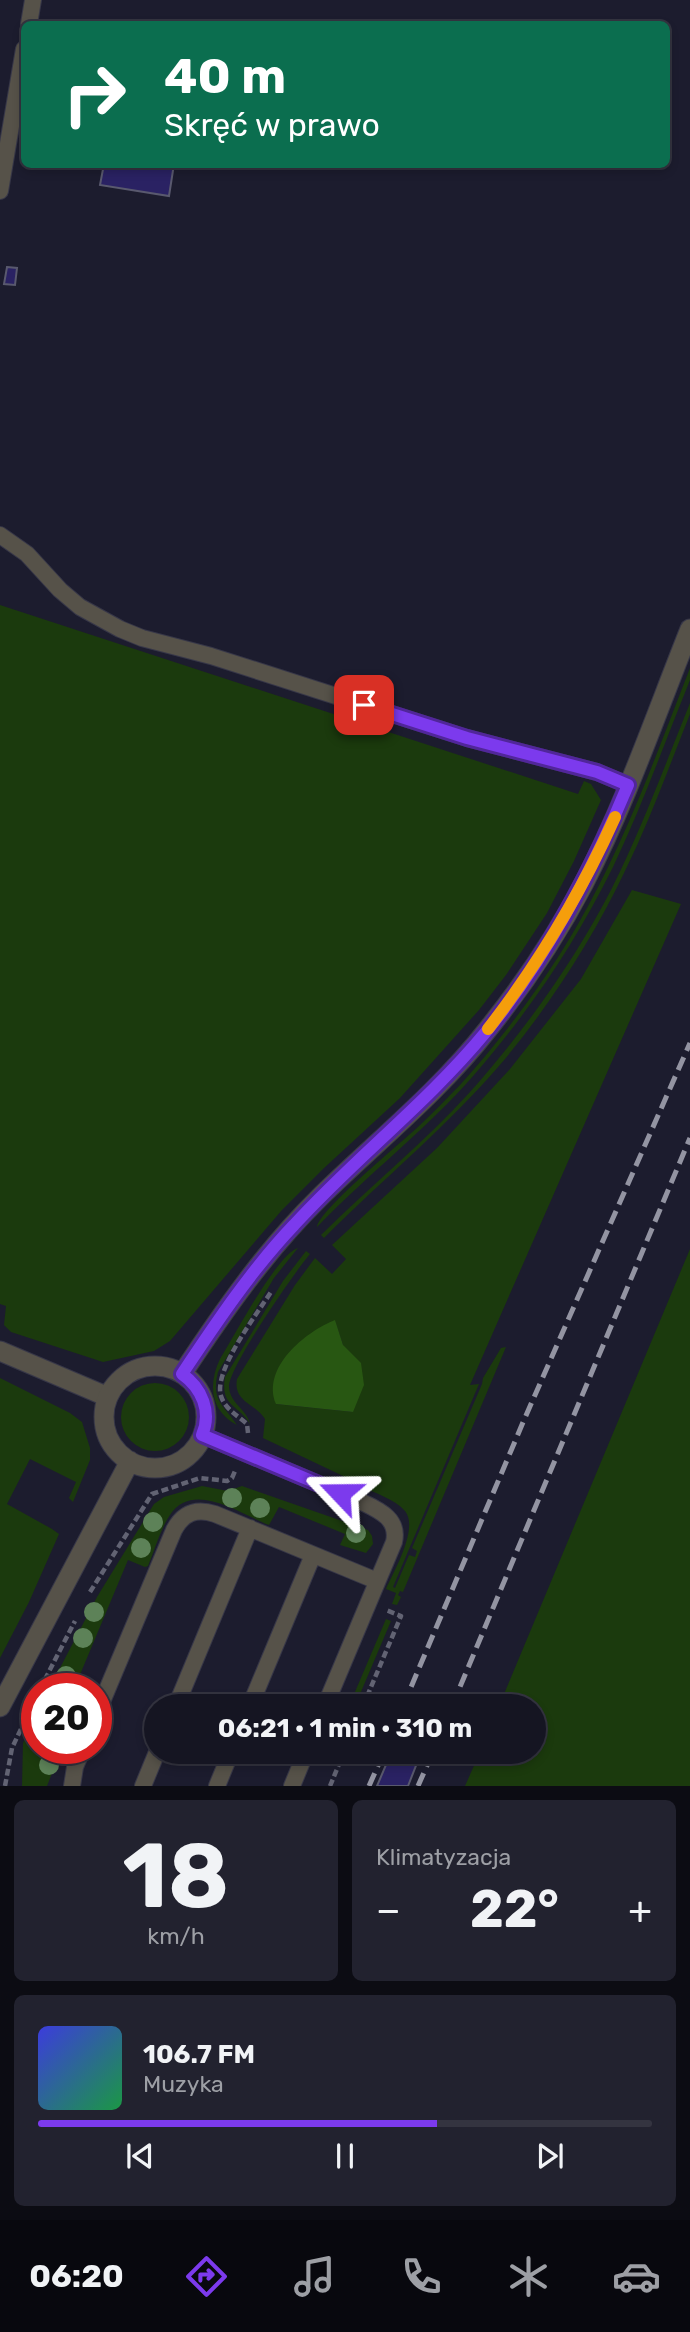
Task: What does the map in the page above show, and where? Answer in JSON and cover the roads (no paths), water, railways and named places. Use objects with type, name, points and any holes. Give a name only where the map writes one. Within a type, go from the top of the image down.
[{"type":"street","points":[[182,1374],[279,1241],[318,1199],[430,1094],[486,1032],[548,946],[584,883],[628,785],[690,629]]},
{"type":"street","points":[[0,1351],[108,1397]]},
{"type":"street","points":[[164,1366],[182,1374],[199,1390],[205,1406],[206,1423],[202,1435],[190,1454],[168,1466],[151,1468],[130,1461],[118,1452],[107,1434],[104,1413],[108,1397],[116,1383],[143,1367],[164,1366]]},
{"type":"street","points":[[0,1707],[130,1461]]},
{"type":"lane","points":[[30,21],[33,0]]},
{"type":"lane","points":[[0,191],[2,164],[21,64]]},
{"type":"lane","points":[[0,535],[27,554],[80,607],[142,638],[224,660],[467,738],[597,772],[628,785]]},
{"type":"lane","points":[[202,1435],[364,1503],[386,1516],[394,1529],[395,1538],[330,1694]]},
{"type":"lane","points":[[112,1679],[180,1521],[190,1512],[202,1511],[250,1528],[377,1581]]},
{"type":"lane","points":[[181,1694],[250,1528]]},
{"type":"lane","points":[[255,1694],[313,1555]]},
{"type":"lane","points":[[72,1786],[77,1764]]},
{"type":"lane","points":[[143,1786],[152,1764]]},
{"type":"lane","points":[[217,1786],[226,1764]]},
{"type":"lane","points":[[292,1786],[301,1764]]},
{"type":"railway","points":[[408,1694],[524,1420],[690,1043]]},
{"type":"railway","points":[[457,1694],[690,1138]]},
{"type":"railway","points":[[369,1786],[379,1764]]},
{"type":"railway","points":[[418,1786],[428,1764]]}]
